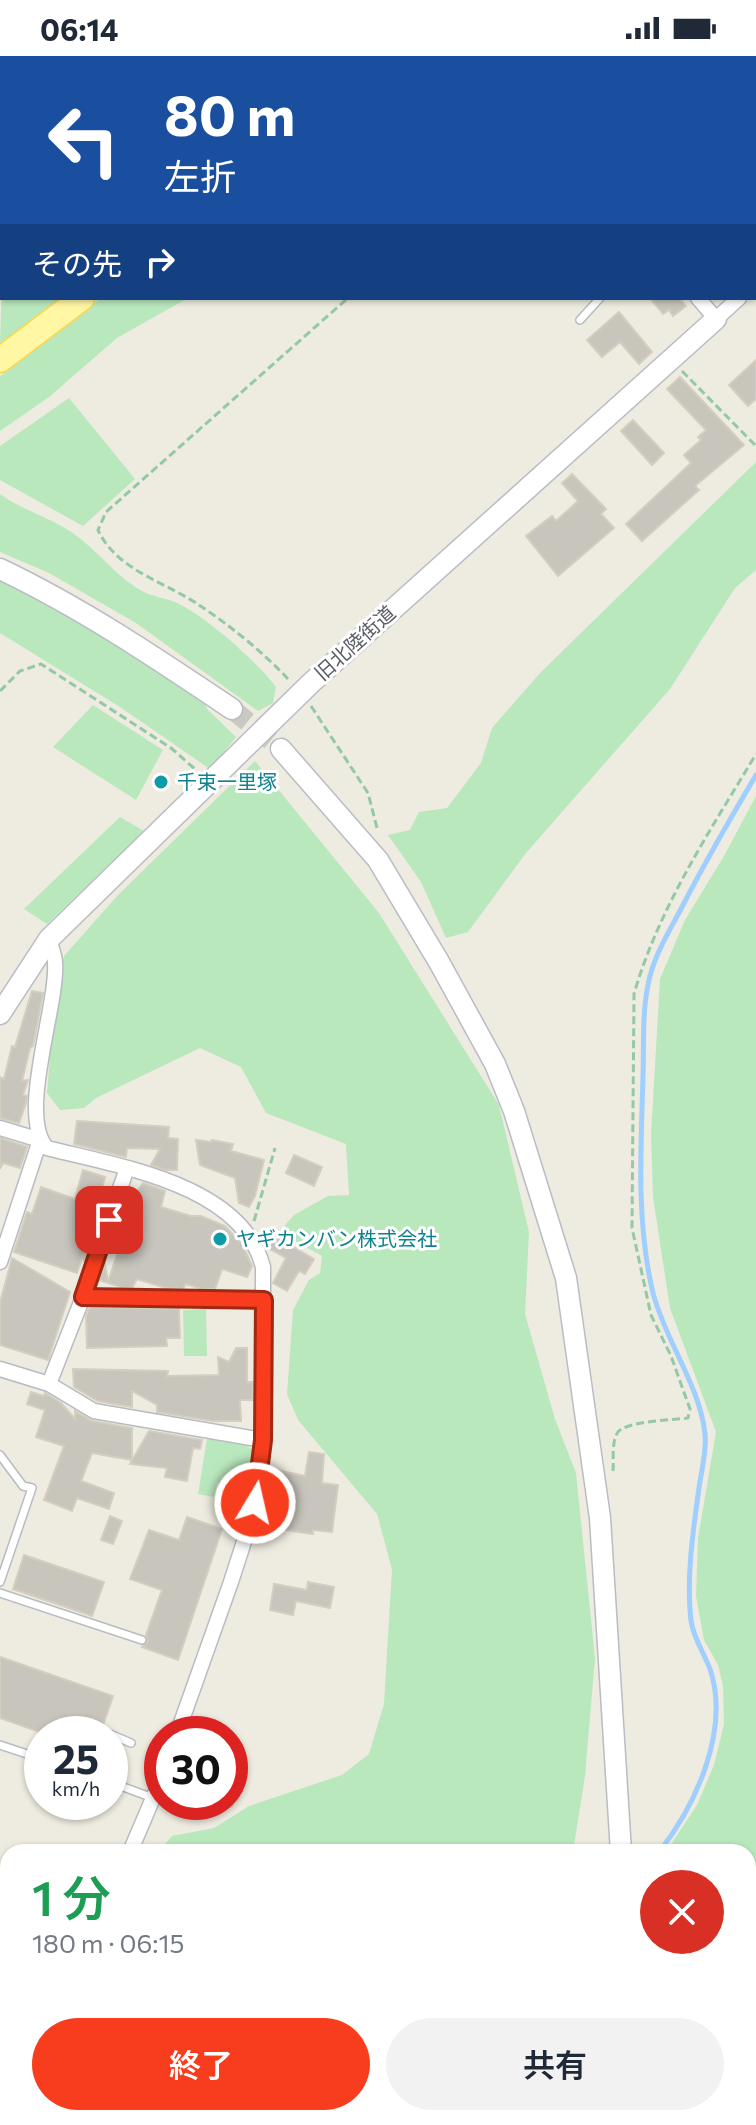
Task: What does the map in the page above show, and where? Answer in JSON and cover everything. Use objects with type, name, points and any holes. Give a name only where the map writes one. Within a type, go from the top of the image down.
[{"type":"main road","points":[[0,360],[79,300]]},
{"type":"street","points":[[700,300],[716,319]]},
{"type":"street","name":"旧北陸街道","points":[[0,1014],[49,939],[301,693],[737,300]]},
{"type":"street","points":[[0,569],[47,591],[122,634],[232,709]]},
{"type":"street","points":[[281,749],[378,860],[495,1064],[514,1111],[566,1278],[600,1518],[620,1844]]},
{"type":"street","points":[[0,1262],[40,1140],[37,1119],[39,1078],[55,964],[49,939]]},
{"type":"street","points":[[0,1128],[40,1140],[47,1148],[162,1179],[216,1203],[250,1236],[259,1251],[264,1300],[263,1440],[259,1484],[250,1523],[183,1716]]},
{"type":"street","points":[[49,1384],[83,1297],[127,1168]]},
{"type":"street","points":[[83,1297],[264,1300]]},
{"type":"street","points":[[0,1369],[49,1384],[94,1411],[263,1440]]},
{"type":"street","points":[[134,1844],[144,1820]]},
{"type":"lane","points":[[580,320],[598,300]]},
{"type":"lane","points":[[0,1455],[23,1486],[32,1488],[0,1582]]},
{"type":"lane","points":[[0,1593],[142,1640]]},
{"type":"lane","points":[[0,1745],[24,1753]]},
{"type":"path","points":[[346,300],[106,512],[98,530],[105,544],[126,563],[197,603],[273,663],[301,693],[329,730],[368,793],[379,837]]},
{"type":"path","points":[[671,359],[755,445]]},
{"type":"path","points":[[0,691],[20,671],[41,664],[171,748],[211,783]]},
{"type":"path","points":[[613,1481],[618,1432],[626,1426],[688,1418],[690,1409],[651,1315],[632,1228],[634,994],[642,968],[682,878],[756,754]]},
{"type":"path","points":[[250,1236],[275,1148]]},
{"type":"green space","points":[[1,300],[60,300],[0,343]]},
{"type":"green space","points":[[99,300],[184,300],[117,338],[49,397],[0,431],[0,376]]},
{"type":"green space","points":[[69,398],[135,479],[83,526],[0,480],[0,446]]},
{"type":"green space","points":[[756,462],[756,570],[735,588],[670,689],[526,853],[468,932],[446,938],[421,882],[388,835],[410,830],[419,812],[447,808],[481,763],[492,728],[540,673]]},
{"type":"green space","points":[[0,494],[71,532],[142,591],[177,603],[216,629],[276,687],[273,703],[258,711],[136,623],[49,573],[0,552]]},
{"type":"green space","points":[[0,580],[143,659],[200,695],[208,710],[236,737],[210,769],[120,707],[0,633]]},
{"type":"green space","points":[[93,705],[163,750],[136,800],[53,747]]},
{"type":"green space","points":[[255,761],[379,913],[499,1105],[529,1232],[525,1314],[555,1419],[576,1473],[595,1658],[585,1776],[574,1844],[165,1844],[172,1836],[214,1828],[227,1820],[248,1820],[249,1806],[342,1775],[369,1754],[384,1704],[392,1569],[377,1514],[298,1420],[287,1394],[293,1310],[309,1280],[320,1273],[322,1256],[289,1238],[285,1225],[294,1215],[328,1196],[349,1195],[346,1144],[266,1113],[241,1067],[200,1048],[96,1098],[84,1108],[60,1110],[47,1093],[55,993],[64,956],[118,895]]},
{"type":"green space","points":[[756,796],[756,1844],[671,1844],[697,1805],[714,1765],[724,1724],[723,1686],[718,1665],[704,1640],[696,1596],[698,1538],[716,1432],[670,1308],[653,1197],[651,1135],[660,979],[685,920]]},
{"type":"green space","points":[[120,817],[144,831],[47,924],[24,909]]},
{"type":"green space","points":[[206,1309],[207,1356],[184,1356],[183,1310]]},
{"type":"green space","points":[[207,1439],[246,1445],[253,1450],[249,1476],[230,1473],[227,1485],[217,1483],[214,1497],[198,1494]]},
{"type":"building","points":[[652,300],[681,300],[686,306],[673,316],[669,310],[663,314]]},
{"type":"building","points":[[619,312],[652,352],[639,364],[620,342],[602,357],[587,340]]},
{"type":"building","points":[[756,360],[756,399],[748,406],[729,385]]},
{"type":"building","points":[[680,377],[744,445],[695,486],[699,490],[642,541],[626,524],[691,463],[684,455],[701,440],[698,437],[706,430],[667,389]]},
{"type":"building","points":[[633,420],[664,453],[652,465],[621,431]]},
{"type":"building","points":[[572,474],[606,509],[601,514],[614,528],[558,576],[526,536],[552,516],[556,521],[578,501],[562,483]]},
{"type":"building","points":[[32,991],[43,993],[33,1046],[22,1081],[28,1080],[23,1095],[27,1096],[26,1103],[19,1123],[0,1118],[0,1077],[4,1079]]},
{"type":"building","points":[[77,1121],[169,1127],[168,1138],[178,1139],[177,1170],[151,1165],[160,1149],[127,1148],[126,1157],[74,1144]]},
{"type":"building","points":[[0,1138],[27,1147],[20,1168],[3,1163],[0,1169]]},
{"type":"building","points":[[196,1140],[233,1144],[231,1151],[264,1160],[249,1207],[239,1203],[235,1178],[200,1165]]},
{"type":"building","points":[[294,1155],[322,1167],[314,1186],[286,1173]]},
{"type":"building","points":[[83,1170],[105,1177],[93,1221],[98,1219],[98,1222],[77,1273],[14,1252],[27,1212],[32,1214],[41,1187],[75,1199]]},
{"type":"building","points":[[143,1183],[165,1191],[161,1207],[201,1216],[225,1226],[242,1244],[252,1266],[247,1277],[222,1269],[215,1289],[186,1284],[183,1289],[166,1288],[137,1279],[132,1288],[123,1288],[99,1280],[105,1264],[108,1282],[133,1206],[127,1206]]},
{"type":"building","points":[[275,1236],[314,1259],[305,1274],[299,1271],[287,1291],[273,1283],[286,1258],[268,1248]]},
{"type":"building","points":[[12,1258],[70,1292],[48,1360],[0,1345],[0,1303]]},
{"type":"building","points":[[90,1307],[179,1309],[180,1338],[166,1338],[167,1346],[87,1348],[86,1316]]},
{"type":"building","points":[[236,1348],[247,1348],[247,1382],[253,1382],[253,1400],[240,1400],[241,1421],[213,1421],[157,1412],[157,1405],[132,1391],[132,1407],[98,1401],[74,1387],[73,1369],[168,1371],[167,1376],[219,1375],[218,1357],[229,1362]]},
{"type":"building","points":[[31,1392],[44,1396],[45,1393],[61,1403],[75,1419],[75,1411],[92,1421],[132,1428],[132,1460],[92,1453],[81,1481],[114,1493],[109,1509],[77,1498],[72,1511],[44,1500],[64,1446],[36,1437],[45,1410],[27,1404]]},
{"type":"building","points":[[149,1431],[202,1440],[200,1449],[193,1448],[187,1481],[165,1477],[167,1468],[130,1464]]},
{"type":"building","points":[[309,1452],[324,1454],[322,1483],[338,1485],[332,1532],[313,1530],[313,1534],[285,1530],[291,1490],[273,1487],[276,1470],[305,1476]]},
{"type":"building","points":[[231,1479],[246,1481],[242,1504],[225,1502]]},
{"type":"building","points":[[110,1516],[122,1521],[113,1544],[101,1540]]},
{"type":"building","points":[[187,1517],[222,1529],[178,1660],[142,1647],[148,1641],[146,1635],[162,1590],[130,1579],[149,1530],[179,1540]]},
{"type":"building","points":[[24,1555],[104,1582],[92,1616],[13,1589]]},
{"type":"building","points":[[308,1582],[334,1587],[330,1608],[296,1601],[293,1615],[270,1610],[274,1584],[307,1590]]},
{"type":"building","points":[[0,1657],[113,1696],[106,1716],[24,1716],[24,1727],[0,1718]]},
{"type":"waterway","points":[[665,1844],[685,1812],[706,1767],[716,1719],[711,1672],[692,1628],[689,1588],[705,1434],[690,1381],[658,1311],[644,1239],[641,1158],[645,1007],[650,975],[662,945],[756,775]]},
{"type":"tunnel","points":[[232,709],[281,749]]},
{"type":"place","name":"千束一里塚","points":[[161,782]]},
{"type":"place","name":"ヤギカンバン株式会社","points":[[220,1239]]},
{"type":"route","points":[[109,1220],[83,1297],[264,1300],[263,1440],[255,1503]]}]
